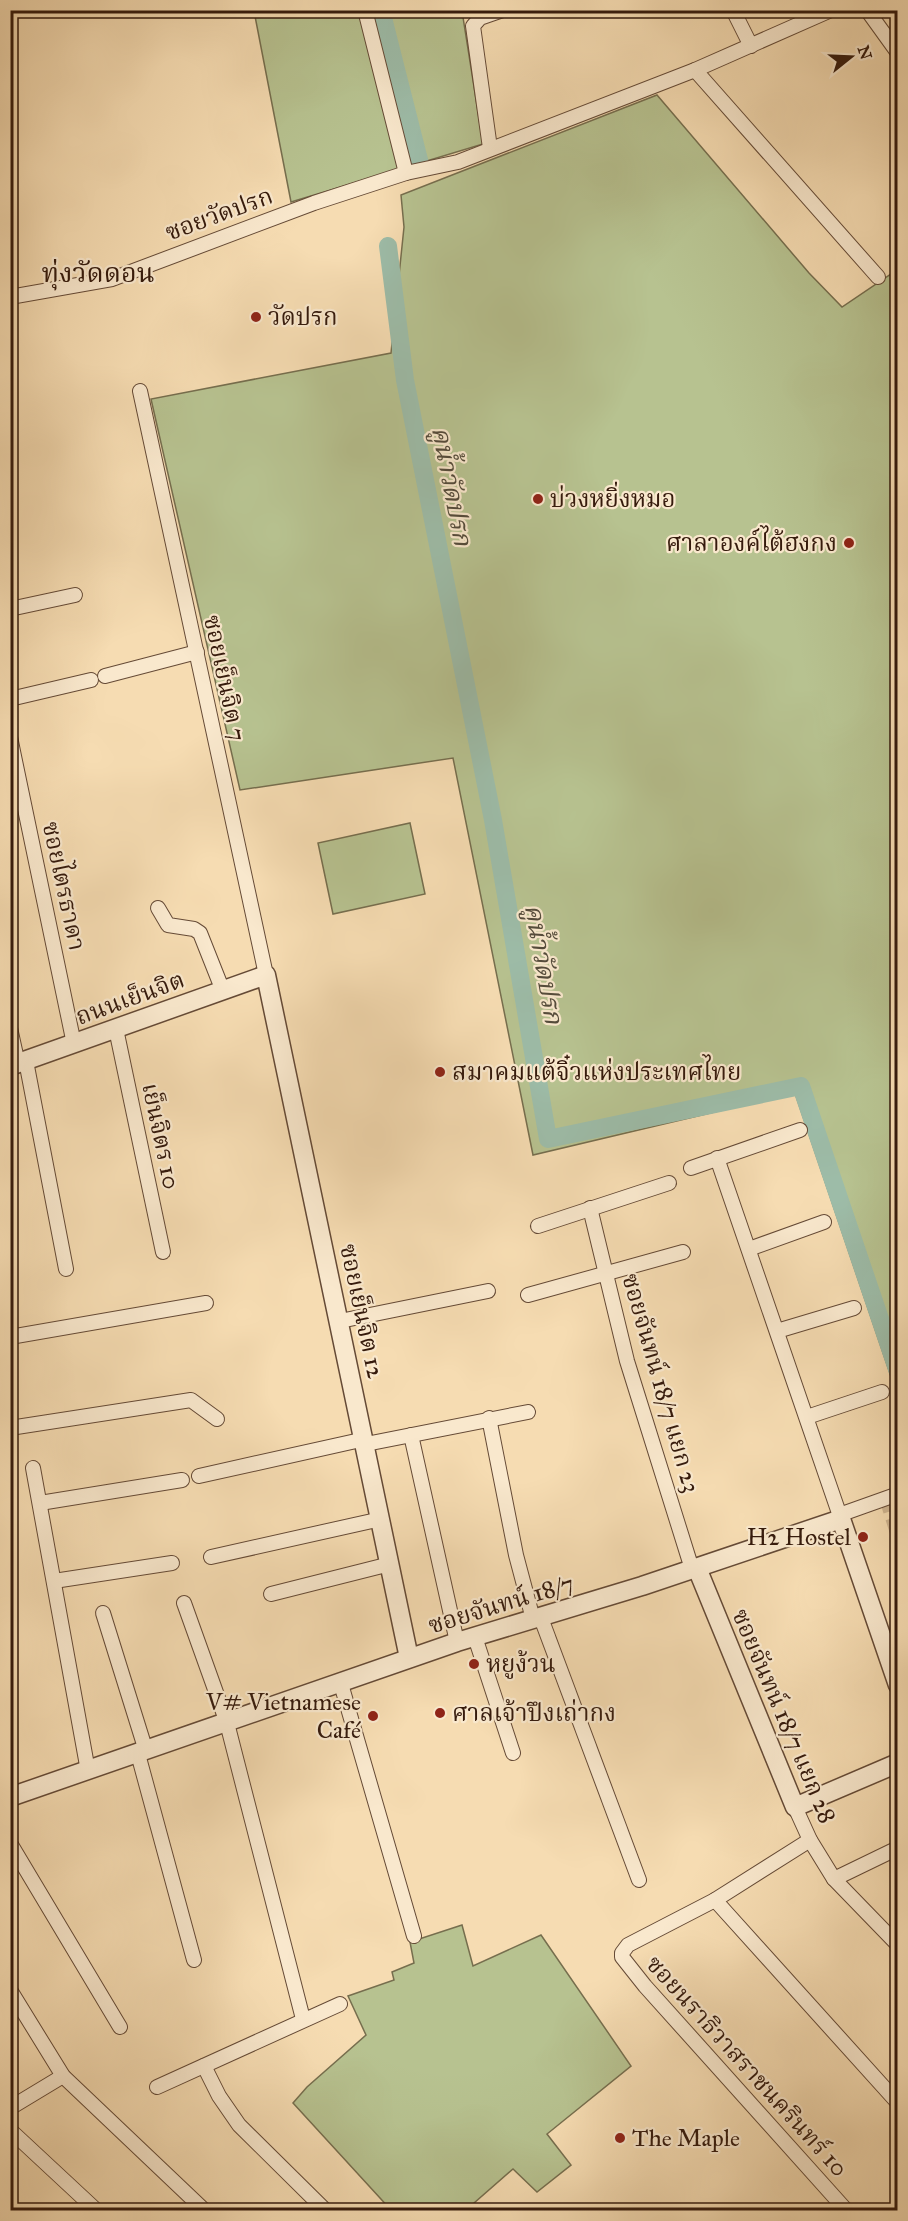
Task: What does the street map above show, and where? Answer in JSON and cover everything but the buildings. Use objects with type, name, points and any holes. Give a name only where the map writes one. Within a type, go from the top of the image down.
[{"type":"street","points":[[365,10],[406,173]]},
{"type":"street","points":[[490,148],[473,26],[480,18],[502,10]]},
{"type":"street","points":[[733,10],[751,46]]},
{"type":"street","name":"ซอยวัดปรก","points":[[10,297],[111,279],[314,202],[406,173],[458,162],[695,70],[831,10]]},
{"type":"street","points":[[867,10],[897,53]]},
{"type":"street","points":[[695,70],[878,277]]},
{"type":"street","name":"ซอยเย็นจิต 7","points":[[140,391],[266,975]]},
{"type":"street","points":[[10,609],[75,595]]},
{"type":"street","points":[[105,676],[197,652]]},
{"type":"street","points":[[10,699],[91,680]]},
{"type":"street","name":"ซอยไตรธาดา","points":[[10,737],[74,1044]]},
{"type":"street","points":[[158,908],[168,925],[194,929],[200,933],[223,991]]},
{"type":"street","name":"ถนนเย็นจิต","points":[[18,1064],[266,975]]},
{"type":"street","name":"ซอยเย็นจิต 12","points":[[266,975],[366,1441],[409,1658]]},
{"type":"street","points":[[10,1028],[66,1269]]},
{"type":"street","name":"เย็นจิตร 10","points":[[116,1029],[163,1252]]},
{"type":"street","points":[[691,1168],[800,1130]]},
{"type":"street","points":[[717,1158],[897,1685]]},
{"type":"street","points":[[538,1226],[669,1183]]},
{"type":"street","name":"ซอยจันทน์ 18/7 แยก 23","points":[[590,1208],[627,1361],[695,1568]]},
{"type":"street","points":[[748,1249],[824,1222]]},
{"type":"street","points":[[528,1295],[683,1252]]},
{"type":"street","points":[[340,1321],[488,1291]]},
{"type":"street","points":[[10,1337],[206,1303]]},
{"type":"street","points":[[777,1331],[854,1308]]},
{"type":"street","points":[[807,1418],[882,1392]]},
{"type":"street","points":[[10,1428],[191,1400],[217,1419]]},
{"type":"street","points":[[199,1476],[366,1441],[411,1435],[528,1412]]},
{"type":"street","points":[[489,1418],[516,1555],[537,1618],[639,1880]]},
{"type":"street","points":[[411,1435],[457,1642]]},
{"type":"street","points":[[33,1468],[88,1771]]},
{"type":"street","points":[[40,1503],[182,1480]]},
{"type":"street","points":[[840,1517],[892,1496]]},
{"type":"street","name":"ซอยจันทน์ 18/7","points":[[10,1797],[341,1684],[409,1658],[695,1568],[840,1517]]},
{"type":"street","points":[[211,1557],[381,1520]]},
{"type":"street","points":[[54,1581],[172,1563]]},
{"type":"street","points":[[271,1594],[390,1564]]},
{"type":"street","name":"ซอยจันทน์ 18/7 แยก 28","points":[[695,1568],[810,1840],[834,1879],[897,1945]]},
{"type":"street","points":[[184,1603],[227,1723],[303,2019]]},
{"type":"street","points":[[103,1613],[142,1753],[194,1960]]},
{"type":"street","points":[[475,1636],[513,1753]]},
{"type":"street","points":[[341,1684],[414,1936]]},
{"type":"street","points":[[795,1807],[897,1763]]},
{"type":"street","name":"ซอยนราธิวาสราชนครินทร์ 10","points":[[810,1840],[715,1900],[628,1945],[622,1953],[624,1962],[846,2211]]},
{"type":"street","points":[[10,1843],[120,2027]]},
{"type":"street","points":[[834,1879],[897,1848]]},
{"type":"street","points":[[715,1900],[897,2103]]},
{"type":"street","points":[[10,1990],[63,2076],[204,2211]]},
{"type":"street","points":[[157,2087],[340,2004]]},
{"type":"street","points":[[204,2066],[219,2096],[239,2124],[325,2211]]},
{"type":"street","points":[[10,2108],[63,2076]]},
{"type":"street","points":[[10,2130],[96,2211]]},
{"type":"green space","points":[[254,11],[462,11],[483,144],[291,202]]},
{"type":"green space","points":[[657,95],[809,273],[842,307],[897,270],[897,1394],[795,1093],[533,1155],[453,758],[240,790],[151,399],[391,353],[404,227],[401,195]]},
{"type":"green space","points":[[410,823],[425,894],[333,914],[318,843]]},
{"type":"green space","points":[[462,1925],[473,1966],[541,1935],[631,2066],[547,2134],[571,2165],[537,2192],[513,2169],[466,2210],[391,2210],[293,2103],[307,2087],[366,2035],[348,1996],[394,1980],[392,1972],[414,1963],[410,1942]]},
{"type":"waterway","name":"คูน้ำวัดปรก","points":[[381,10],[420,164]]},
{"type":"waterway","name":"คูน้ำวัดปรก","points":[[388,246],[405,380],[493,820],[548,1139],[801,1086],[898,1372]]},
{"type":"tunnel","points":[[886,1498],[898,1536]]},
{"type":"place","name":"วัดปรก","points":[[256,317]]},
{"type":"place","name":"บ่วงหยิ่งหมอ","points":[[538,499]]},
{"type":"place","name":"ศาลาองค์ไต้ฮงกง","points":[[849,543]]},
{"type":"place","name":"สมาคมแต้จิ๋วแห่งประเทศไทย","points":[[440,1072]]},
{"type":"place","name":"H2 Hostel","points":[[863,1537]]},
{"type":"place","name":"หยูง้วน","points":[[474,1664]]},
{"type":"place","name":"ศาลเจ้าปึงเถ่ากง","points":[[440,1713]]},
{"type":"place","name":"V# Vietnamese Café","points":[[373,1716]]},
{"type":"place","name":"The Maple","points":[[620,2138]]},
{"type":"district","name":"ทุ่งวัดดอน","points":[[98,273]]}]
